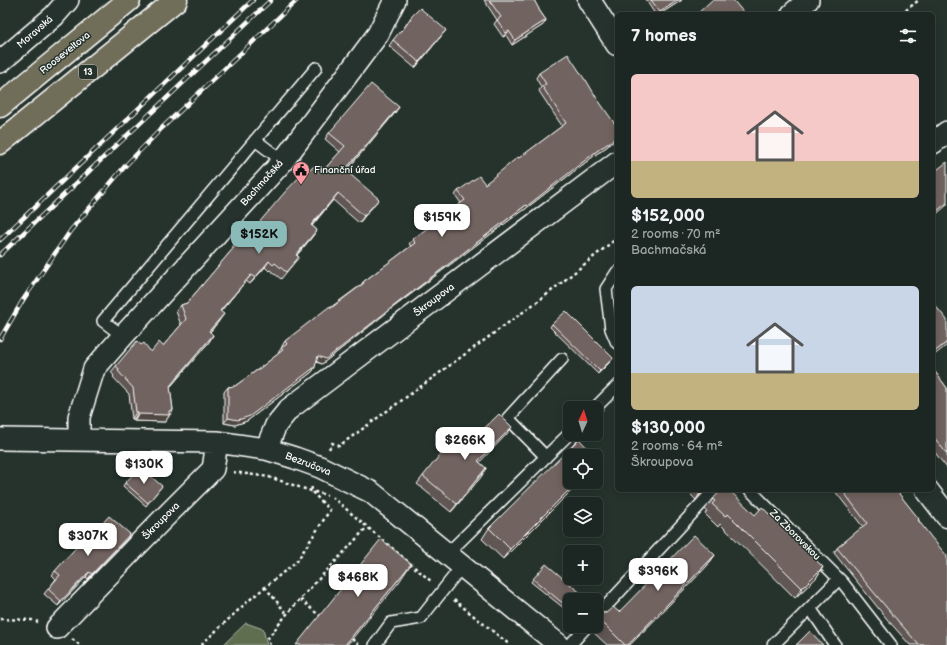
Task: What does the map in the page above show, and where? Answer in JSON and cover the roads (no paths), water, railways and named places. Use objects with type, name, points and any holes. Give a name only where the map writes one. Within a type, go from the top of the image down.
[{"type":"highway","name":"Rooseveltova","points":[[0,106],[129,0]]},
{"type":"highway","name":"13","points":[[0,143],[176,0]]},
{"type":"street","name":"Moravská","points":[[0,62],[54,16],[68,0]]},
{"type":"street","points":[[54,16],[78,0]]},
{"type":"street","name":"Bachmačská","points":[[79,440],[79,417],[94,369],[122,336],[283,160],[378,34],[395,0]]},
{"type":"street","points":[[589,0],[615,41]]},
{"type":"street","points":[[794,12],[808,0]]},
{"type":"street","points":[[935,141],[947,132]]},
{"type":"street","name":"Škroupova","points":[[266,449],[276,425],[289,409],[615,164]]},
{"type":"street","name":"Bezručova","points":[[0,439],[217,442],[266,449],[320,467],[371,492],[559,645]]},
{"type":"street","name":"Škroupova","points":[[57,628],[213,469],[217,442]]},
{"type":"street","points":[[929,492],[947,516]]},
{"type":"lane","points":[[122,336],[103,321],[316,68]]},
{"type":"lane","points":[[255,140],[283,160]]},
{"type":"lane","points":[[615,275],[606,289],[611,329],[615,338]]},
{"type":"lane","points":[[546,457],[508,418],[562,360]]},
{"type":"lane","points":[[602,401],[615,388]]},
{"type":"lane","points":[[375,645],[391,622],[421,618],[442,591],[454,560],[563,440]]},
{"type":"lane","points":[[603,609],[712,492]]},
{"type":"lane","name":"Za Zborovskou","points":[[752,492],[843,583],[891,645]]},
{"type":"lane","points":[[773,645],[839,579]]},
{"type":"lane","points":[[810,608],[835,645]]},
{"type":"lane","points":[[570,645],[581,633]]},
{"type":"railway","points":[[0,240],[253,0]]},
{"type":"railway","points":[[0,255],[271,0]]},
{"type":"railway","points":[[0,339],[23,300],[71,230],[126,165],[162,128],[297,0]]},
{"type":"place","name":"Finanční úřad","points":[[301,185]]}]
